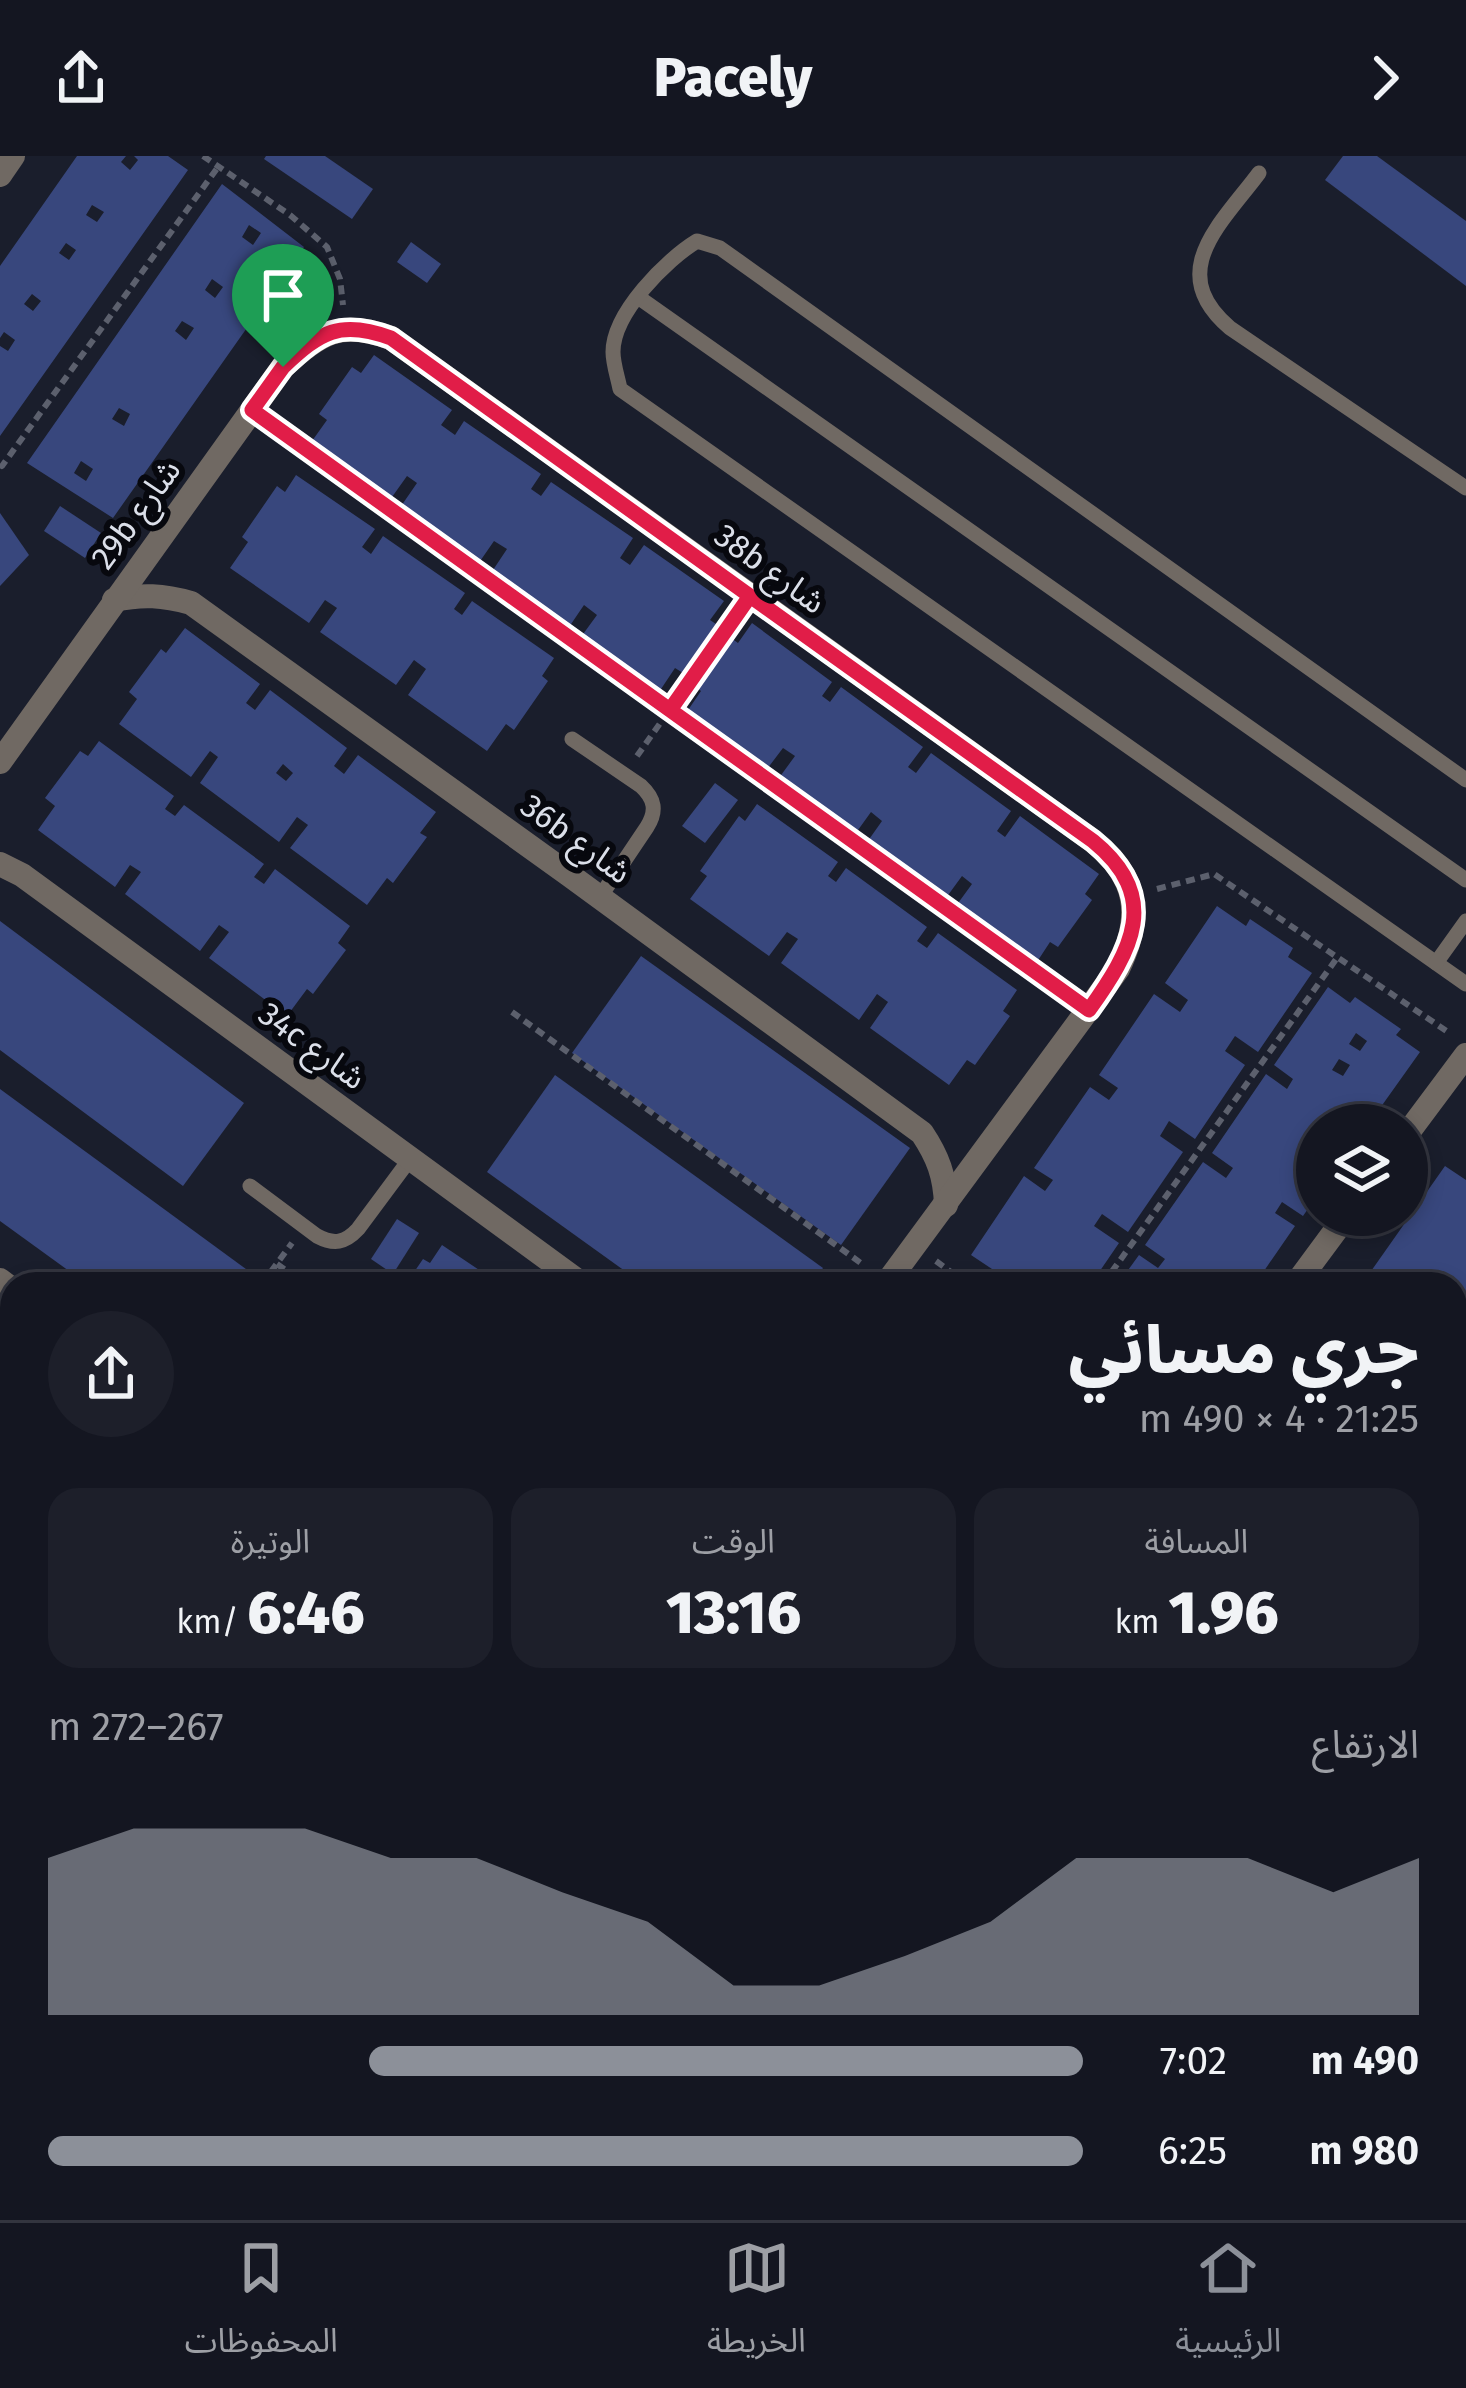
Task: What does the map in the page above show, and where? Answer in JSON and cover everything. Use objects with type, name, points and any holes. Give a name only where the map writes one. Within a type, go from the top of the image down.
[{"type":"street","points":[[0,175],[13,156]]},
{"type":"street","name":"29b شارع","points":[[0,762],[283,367],[323,336],[346,327]]},
{"type":"street","name":"38b شارع","points":[[346,327],[369,329],[410,350],[1093,841],[1124,874],[1132,895]]},
{"type":"street","name":"36b شارع","points":[[114,600],[166,595],[214,617],[600,897],[922,1133],[945,1179],[946,1205]]},
{"type":"street","name":"34c شارع","points":[[0,864],[22,875],[565,1272]]},
{"type":"street","points":[[896,1272],[1118,969],[1134,920],[1132,895]]},
{"type":"street","points":[[1428,1106],[1466,1054]]},
{"type":"street","points":[[1305,1272],[1331,1236]]},
{"type":"lane","points":[[1259,173],[1207,242],[1198,280],[1204,299],[1230,328],[1466,488]]},
{"type":"lane","points":[[1466,781],[720,248],[698,242],[680,252],[656,274],[624,318],[612,350],[620,389],[1466,984]]},
{"type":"lane","points":[[638,297],[1466,880]]},
{"type":"lane","points":[[572,739],[650,794],[654,805],[653,817],[600,897]]},
{"type":"lane","points":[[1436,963],[1466,921]]},
{"type":"lane","points":[[250,1186],[304,1227],[328,1242],[339,1242],[350,1238],[410,1159]]},
{"type":"path","points":[[202,156],[290,215],[327,247],[340,279],[346,327]]},
{"type":"path","points":[[0,464],[218,166]]},
{"type":"path","points":[[252,410],[1089,1010]]},
{"type":"path","points":[[624,774],[750,596]]},
{"type":"path","points":[[1132,895],[1214,874],[1448,1031]]},
{"type":"path","points":[[1112,1272],[1337,958]]},
{"type":"path","points":[[512,1012],[872,1272]]},
{"type":"path","points":[[271,1272],[304,1227]]},
{"type":"path","points":[[916,1247],[950,1272]]},
{"type":"path","points":[[277,1264],[288,1272]]},
{"type":"building","points":[[77,156],[126,156],[121,162],[130,170],[138,160],[134,156],[168,156],[188,170],[0,436],[0,346],[8,351],[15,340],[4,332],[0,338],[0,266]],"holes":[[[92,205],[104,212],[97,222],[86,215]],[[66,243],[76,250],[69,260],[59,253]],[[32,294],[41,301],[33,311],[24,304]]]},
{"type":"building","points":[[325,156],[373,189],[352,219],[264,159]]},
{"type":"building","points":[[1343,156],[1377,156],[1466,221],[1466,286],[1325,180]]},
{"type":"building","points":[[222,184],[304,247],[113,518],[27,463]],"holes":[[[249,225],[261,233],[253,245],[242,237]],[[212,279],[223,287],[215,298],[205,290]],[[182,321],[194,328],[186,340],[175,331]],[[119,408],[130,414],[124,426],[112,419]],[[81,461],[93,469],[86,481],[74,473]]]},
{"type":"building","points":[[411,242],[441,264],[427,283],[397,262]]},
{"type":"building","points":[[374,355],[452,410],[441,425],[455,435],[464,421],[541,474],[531,489],[541,496],[551,482],[633,538],[620,558],[630,565],[644,545],[724,601],[710,620],[716,624],[683,673],[675,668],[657,695],[578,641],[597,615],[584,605],[567,630],[489,576],[507,549],[494,541],[476,567],[397,512],[417,483],[407,476],[387,504],[307,448],[327,420],[319,414],[352,367],[361,373]]},
{"type":"building","points":[[296,475],[375,529],[362,547],[371,554],[383,536],[465,593],[454,609],[462,615],[472,601],[554,658],[542,676],[548,681],[514,730],[506,724],[487,751],[408,695],[426,669],[414,660],[396,685],[320,632],[337,608],[325,600],[309,623],[230,568],[248,542],[242,537],[277,486],[285,492]]},
{"type":"building","points":[[60,506],[101,533],[85,558],[44,531]]},
{"type":"building","points":[[0,513],[29,555],[0,586]]},
{"type":"building","points":[[752,623],[832,682],[822,696],[830,702],[841,687],[923,747],[908,767],[916,773],[931,753],[1011,811],[997,831],[1005,837],[1020,816],[1099,874],[1085,894],[1092,900],[1058,947],[1050,942],[1033,968],[953,910],[972,884],[962,876],[943,902],[865,845],[882,821],[871,812],[853,837],[776,782],[795,756],[783,748],[764,773],[684,716],[701,691],[696,687],[731,638],[738,643]]},
{"type":"building","points":[[185,628],[260,684],[246,703],[255,710],[270,690],[347,748],[334,766],[344,774],[358,755],[436,812],[420,833],[427,837],[393,883],[387,878],[367,905],[290,848],[308,825],[297,817],[279,842],[200,783],[218,757],[210,751],[191,777],[119,724],[137,699],[129,692],[161,649],[166,653]],"holes":[[[283,764],[293,773],[286,781],[276,773]]]},
{"type":"building","points":[[99,741],[174,796],[165,809],[175,816],[184,805],[264,864],[254,877],[264,884],[275,869],[350,926],[338,943],[346,950],[313,994],[307,989],[287,1016],[209,958],[229,932],[219,925],[200,951],[125,894],[141,872],[130,865],[115,887],[38,830],[55,806],[45,798],[80,751],[88,756]]},
{"type":"building","points":[[715,783],[738,800],[705,843],[682,826]]},
{"type":"building","points":[[757,804],[838,862],[828,876],[836,882],[846,868],[927,927],[917,941],[927,948],[938,933],[1017,990],[1003,1011],[1010,1016],[975,1065],[967,1060],[949,1085],[870,1028],[888,1002],[877,994],[859,1020],[781,963],[798,939],[787,932],[769,956],[690,899],[707,876],[700,871],[739,816],[745,821]]},
{"type":"building","points":[[1217,906],[1246,926],[1250,919],[1293,948],[1288,957],[1312,973],[1258,1052],[1235,1036],[1225,1051],[1245,1065],[1195,1139],[1169,1121],[1160,1136],[1183,1152],[1128,1232],[1102,1214],[1094,1226],[1119,1243],[1099,1272],[990,1272],[992,1269],[971,1255],[1024,1176],[1045,1191],[1053,1180],[1034,1168],[1090,1087],[1109,1100],[1118,1088],[1099,1075],[1154,994],[1180,1012],[1188,1000],[1165,983]]},
{"type":"building","points":[[0,921],[244,1103],[183,1186],[0,1050]]},
{"type":"building","points":[[641,956],[910,1148],[841,1245],[572,1053]]},
{"type":"building","points":[[1328,987],[1350,1003],[1355,997],[1401,1029],[1396,1035],[1420,1052],[1383,1104],[1296,1104],[1296,1211],[1282,1202],[1275,1213],[1295,1226],[1263,1272],[1127,1272],[1139,1255],[1158,1268],[1165,1259],[1145,1245],[1203,1162],[1226,1178],[1233,1168],[1212,1153],[1266,1074],[1287,1089],[1293,1079],[1274,1065]],"holes":[[[1356,1033],[1367,1041],[1360,1051],[1349,1044]],[[1339,1059],[1350,1065],[1343,1076],[1332,1070]]]},
{"type":"building","points":[[555,1075],[823,1268],[820,1272],[626,1272],[487,1172]]},
{"type":"building","points":[[0,1089],[250,1272],[70,1272],[0,1221]]},
{"type":"building","points":[[1445,1166],[1466,1180],[1466,1272],[1370,1272],[1396,1236],[1428,1236],[1428,1190]]},
{"type":"building","points":[[397,1219],[419,1233],[394,1272],[371,1259]]},
{"type":"building","points":[[442,1245],[482,1272],[414,1272],[423,1259],[430,1263]]},
{"type":"route","points":[[283,367],[252,410],[670,710],[750,596],[1093,841],[1124,874],[1134,920],[1118,969],[1089,1010],[670,710],[750,596],[391,338],[346,327],[323,336],[283,367]]}]
